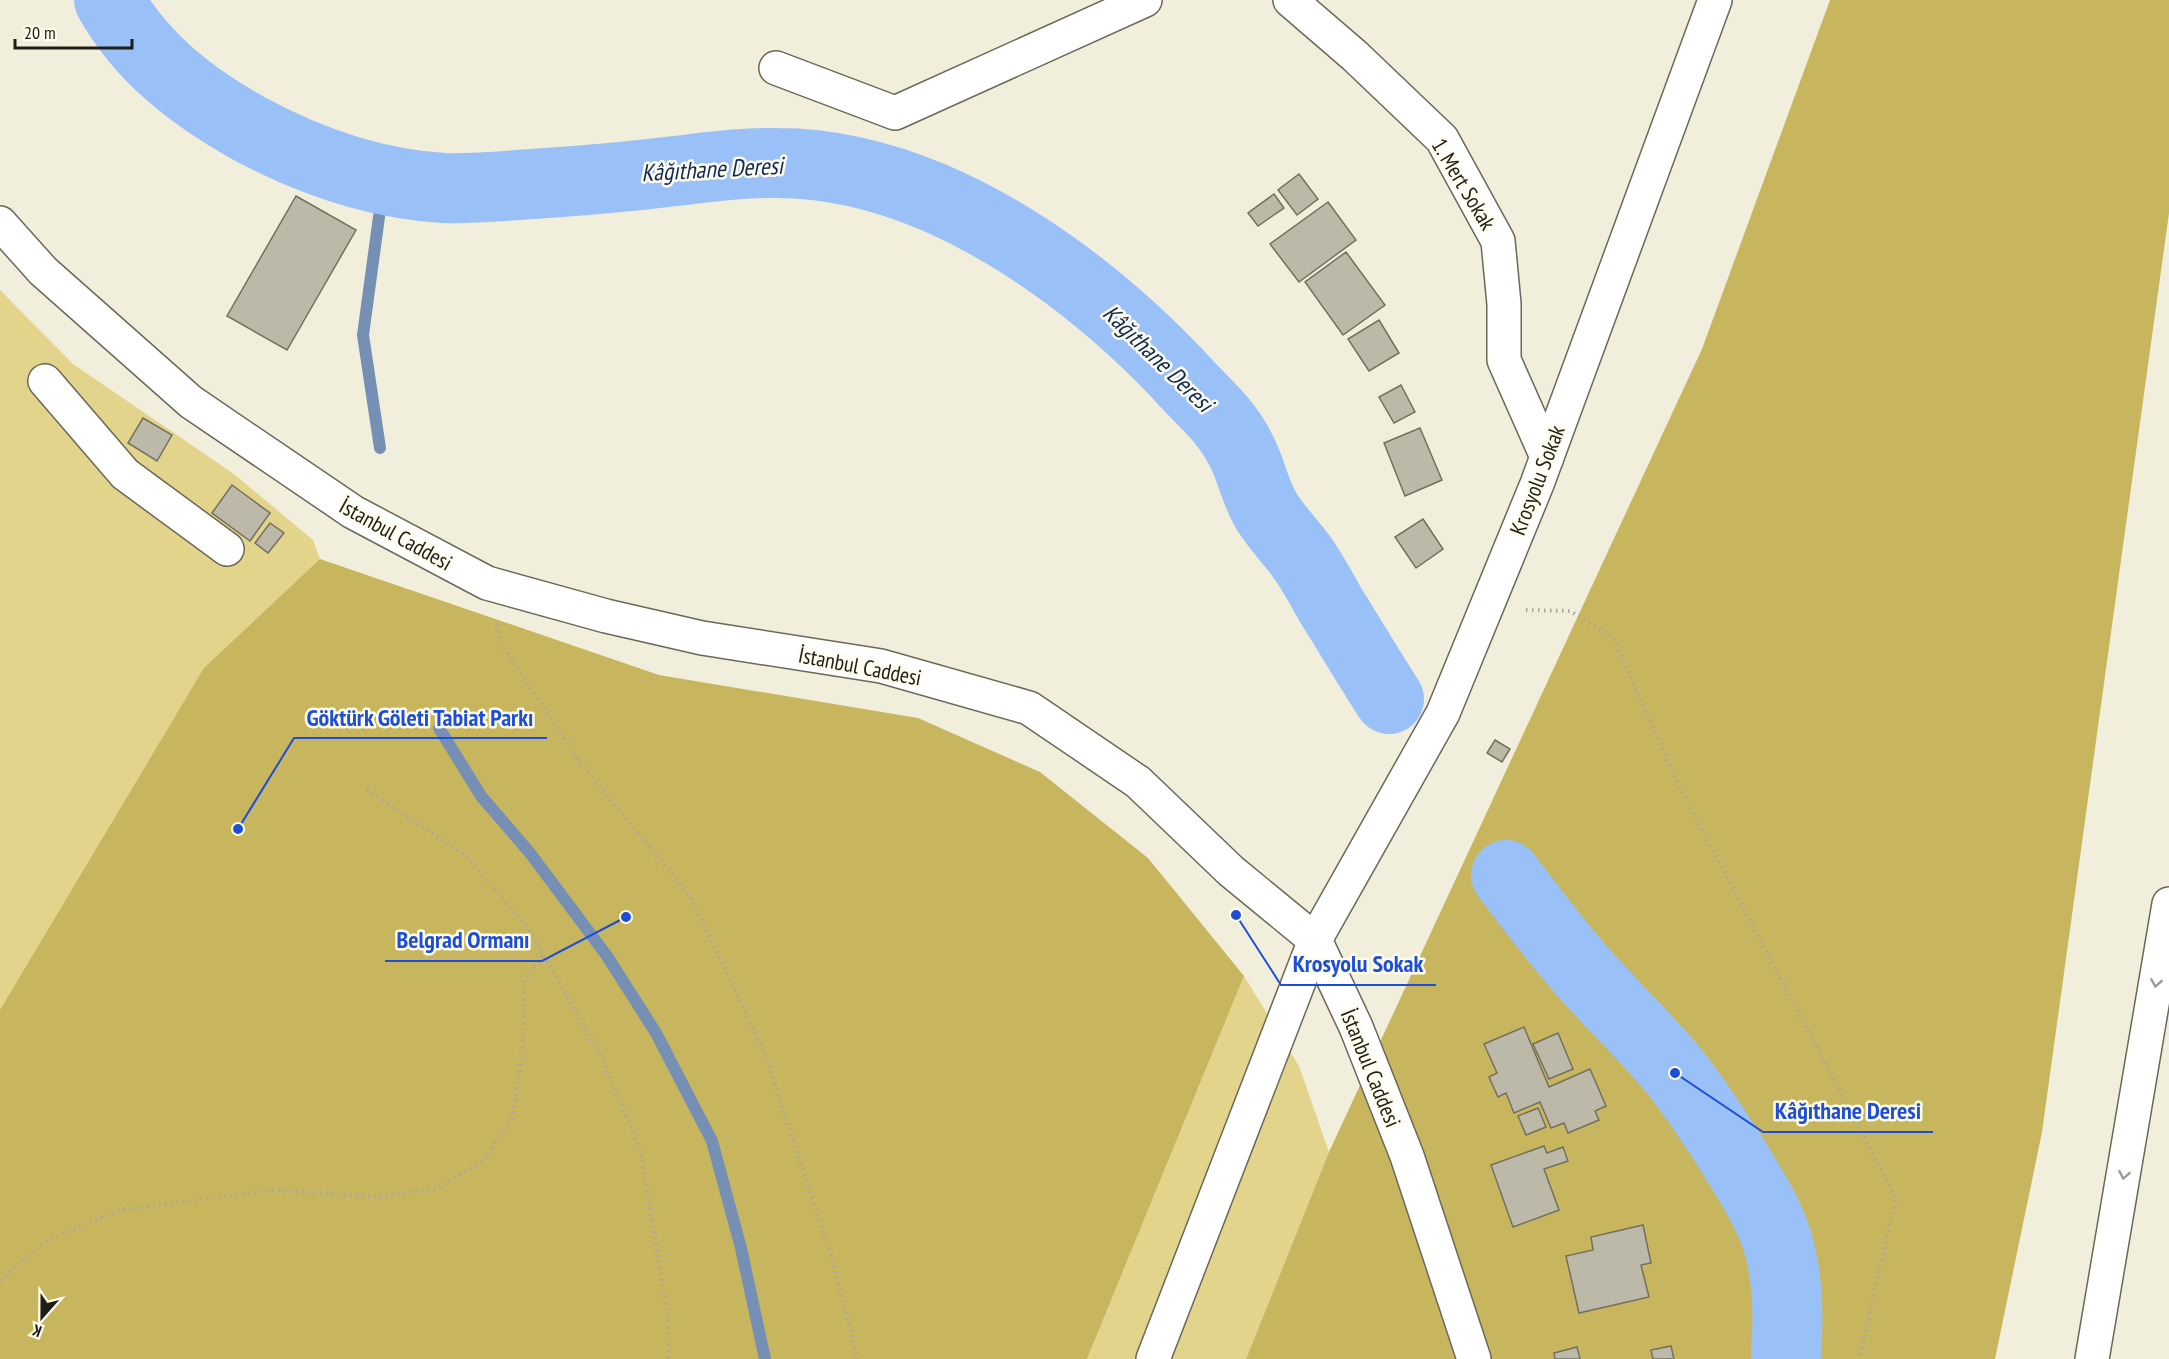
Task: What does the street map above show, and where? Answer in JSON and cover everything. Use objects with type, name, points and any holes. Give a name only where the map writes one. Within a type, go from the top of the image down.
[{"type":"main road","points":[[776,68],[896,113],[1144,0]]},
{"type":"main road","name":"1. Mert Sokak","points":[[1290,0],[1355,56],[1442,139],[1498,241],[1504,304],[1504,360],[1547,457]]},
{"type":"main road","name":"Krosyolu Sokak","points":[[1153,1359],[1315,940],[1443,713],[1486,610],[1547,457],[1715,0]]},
{"type":"main road","name":"İstanbul Caddesi","points":[[0,223],[42,271],[190,402],[353,512],[487,583],[606,616],[702,639],[880,666],[1029,708],[1138,782],[1231,871],[1315,940],[1356,1027],[1407,1156],[1474,1359]]},
{"type":"main road","points":[[45,381],[125,474],[227,549]]},
{"type":"main road","points":[[2092,1359],[2169,904]]},
{"type":"path","points":[[487,583],[502,644],[578,760],[690,896],[765,1054],[831,1257],[858,1359]]},
{"type":"path","points":[[1486,610],[1570,611],[1613,637],[1678,784],[1896,1198],[1859,1359]]},
{"type":"path","points":[[367,790],[465,855],[529,929],[601,1056],[640,1149],[668,1316],[669,1359]]},
{"type":"path","points":[[0,1280],[43,1243],[119,1210],[273,1190],[375,1197],[438,1188],[483,1161],[513,1116],[523,1042],[524,980],[543,955]]},
{"type":"shaded area","points":[[1830,0],[2169,0],[2169,213],[2042,1132],[1995,1359],[1246,1359],[1329,1152],[1702,349]]},
{"type":"shaded area","points":[[0,290],[73,364],[234,474],[313,540],[320,559],[0,1359]]},
{"type":"shaded area","points":[[320,559],[659,675],[918,718],[1040,772],[1148,858],[1244,976],[1087,1359],[0,1359],[0,1010],[204,668]]},
{"type":"shaded area","points":[[1244,976],[1299,1066],[1329,1152],[1246,1359],[1087,1359]]},
{"type":"building","points":[[1299,174],[1318,199],[1297,215],[1278,190]]},
{"type":"building","points":[[1274,194],[1284,208],[1258,226],[1248,213]]},
{"type":"building","points":[[296,196],[356,230],[287,350],[227,316]]},
{"type":"building","points":[[1328,202],[1356,240],[1299,282],[1270,244]]},
{"type":"building","points":[[1346,252],[1385,305],[1343,335],[1305,282]]},
{"type":"building","points":[[1379,320],[1399,353],[1369,371],[1348,339]]},
{"type":"building","points":[[1401,385],[1415,412],[1394,423],[1379,397]]},
{"type":"building","points":[[143,418],[172,435],[157,461],[128,443]]},
{"type":"building","points":[[1420,428],[1442,480],[1405,496],[1384,443]]},
{"type":"building","points":[[232,485],[270,513],[250,541],[212,513]]},
{"type":"building","points":[[1423,519],[1443,549],[1416,568],[1395,537]]},
{"type":"building","points":[[270,523],[284,533],[268,553],[255,543]]},
{"type":"building","points":[[1495,740],[1510,749],[1502,762],[1487,753]]},
{"type":"building","points":[[1524,1027],[1549,1087],[1590,1069],[1606,1106],[1595,1111],[1599,1120],[1568,1133],[1564,1123],[1551,1128],[1540,1102],[1514,1113],[1506,1093],[1498,1097],[1489,1077],[1497,1073],[1484,1044]]},
{"type":"building","points":[[1558,1033],[1573,1069],[1549,1079],[1533,1044]]},
{"type":"building","points":[[1538,1108],[1546,1127],[1526,1135],[1518,1116]]},
{"type":"building","points":[[1544,1146],[1547,1153],[1563,1147],[1568,1161],[1544,1169],[1559,1210],[1513,1227],[1491,1165]]},
{"type":"building","points":[[1643,1225],[1651,1263],[1641,1265],[1649,1297],[1579,1313],[1566,1256],[1593,1250],[1591,1237]]},
{"type":"building","points":[[1671,1346],[1674,1359],[1653,1359],[1651,1350]]},
{"type":"building","points":[[1577,1347],[1580,1359],[1555,1359],[1554,1353]]},
{"type":"waterway","name":"Kâğıthane Deresi","points":[[109,0],[136,40],[152,57],[207,103],[248,128],[295,151],[367,176],[418,186],[466,188],[604,179],[739,164],[798,164],[837,168],[896,183],[933,197],[1004,233],[1070,278],[1132,329],[1232,434],[1249,467],[1267,512],[1309,568],[1389,699]]},
{"type":"waterway","points":[[380,448],[363,335],[384,180]]},
{"type":"waterway","points":[[439,728],[481,796],[530,853],[607,956],[656,1033],[712,1141],[741,1248],[765,1359]]},
{"type":"waterway","name":"Kâğıthane Deresi","points":[[1506,875],[1582,971],[1674,1071],[1714,1127],[1756,1195],[1774,1230],[1784,1268],[1787,1307],[1786,1359]]},
{"type":"place","name":"Göktürk Göleti Tabiat Parkı","points":[[238,829]]},
{"type":"place","name":"Krosyolu Sokak","points":[[1236,915]]},
{"type":"place","name":"Belgrad Ormanı","points":[[626,917]]},
{"type":"place","name":"Kâğıthane Deresi","points":[[1675,1073]]}]
